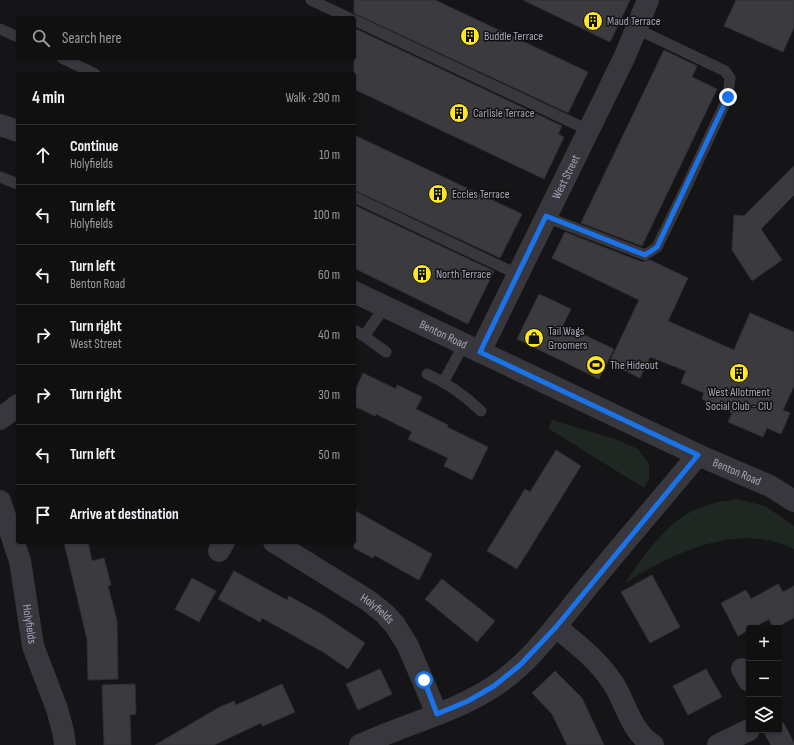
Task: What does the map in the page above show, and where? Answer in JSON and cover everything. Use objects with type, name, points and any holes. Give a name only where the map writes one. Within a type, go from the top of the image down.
[{"type":"street","name":"West Street","points":[[472,348],[519,275],[637,29],[648,0]]},
{"type":"street","points":[[0,125],[16,130]]},
{"type":"street","name":"Benton Road","points":[[356,293],[698,455],[770,486],[794,501]]},
{"type":"street","points":[[0,419],[16,407]]},
{"type":"street","points":[[360,745],[394,738],[437,714],[468,701],[494,686],[520,665],[556,627],[698,455]]},
{"type":"street","name":"Holyfields","points":[[0,501],[20,561],[33,646],[57,709],[65,745]]},
{"type":"street","name":"Holyfields","points":[[277,544],[369,601],[390,619],[408,646],[437,714]]},
{"type":"street","points":[[556,627],[600,665],[614,684],[639,732],[653,745]]},
{"type":"street","points":[[718,745],[746,731]]},
{"type":"street","points":[[777,733],[783,745]]},
{"type":"lane","points":[[311,0],[345,16]]},
{"type":"lane","points":[[356,21],[588,130]]},
{"type":"lane","points":[[0,29],[16,36]]},
{"type":"lane","points":[[546,216],[645,255],[657,247],[683,194],[728,97],[730,78],[725,71],[637,29]]},
{"type":"lane","points":[[66,60],[91,72]]},
{"type":"lane","points":[[0,177],[16,183]]},
{"type":"lane","points":[[356,198],[519,275]]},
{"type":"lane","points":[[364,336],[385,307]]},
{"type":"lane","points":[[356,331],[386,352]]},
{"type":"lane","points":[[444,381],[472,348]]},
{"type":"lane","points":[[427,374],[444,381],[464,395],[481,411]]},
{"type":"shaded area","points":[[552,420],[618,440],[638,449],[649,464],[649,479],[644,488],[549,429]]},
{"type":"shaded area","points":[[738,499],[765,506],[794,526],[794,549],[773,541],[751,538],[706,544],[664,561],[625,583],[661,535],[684,516],[696,509],[711,504]]},
{"type":"building","name":"Buddle Terrace","points":[[354,0],[435,0],[588,72],[568,113],[354,13]]},
{"type":"building","name":"Maud Terrace","points":[[523,0],[630,0],[610,42]]},
{"type":"building","points":[[736,0],[794,0],[794,27],[783,52],[724,26]]},
{"type":"building","name":"Carlisle Terrace","points":[[356,29],[562,126],[558,134],[564,137],[544,179],[356,90],[356,72],[354,72],[354,60],[356,60]]},
{"type":"building","points":[[664,50],[697,66],[692,77],[717,89],[642,246],[581,223]]},
{"type":"building","name":"Eccles Terrace","points":[[356,136],[522,214],[500,258],[356,191]]},
{"type":"building","points":[[794,166],[794,195],[761,229],[782,260],[752,281],[732,250],[734,215],[744,216]]},
{"type":"building","name":"North Terrace","points":[[356,206],[494,271],[468,324],[356,269]]},
{"type":"building","points":[[565,232],[642,262],[650,260],[688,278],[668,321],[734,350],[750,313],[794,332],[794,386],[783,410],[790,413],[781,434],[767,428],[763,437],[728,422],[732,413],[702,399],[704,393],[681,383],[686,371],[650,357],[640,378],[609,363],[639,300],[552,258]]},
{"type":"building","points":[[539,294],[571,309],[563,325],[614,349],[599,379],[517,339]]},
{"type":"building","points":[[363,373],[396,389],[397,385],[422,397],[416,409],[448,425],[447,427],[488,447],[472,480],[444,466],[448,458],[408,439],[412,432],[376,414],[375,416],[356,407],[356,389]]},
{"type":"building","points":[[556,450],[581,466],[517,569],[487,551],[525,489],[530,492]]},
{"type":"building","points":[[356,511],[432,554],[419,580],[374,555],[373,558],[354,548],[354,544],[356,544]]},
{"type":"building","points":[[64,544],[88,544],[92,561],[104,558],[111,585],[108,586],[117,621],[118,679],[88,680],[87,639]]},
{"type":"building","points":[[234,571],[287,600],[289,596],[323,615],[365,643],[348,669],[323,652],[262,618],[260,622],[218,599]]},
{"type":"building","points":[[652,575],[680,627],[650,643],[621,592]]},
{"type":"building","points":[[192,578],[216,591],[199,622],[175,609]]},
{"type":"building","points":[[442,579],[495,621],[477,642],[425,599]]},
{"type":"building","points":[[778,584],[783,592],[794,586],[794,618],[781,625],[772,625],[769,619],[758,625],[746,625],[746,632],[738,636],[721,603],[746,590],[751,599]]},
{"type":"building","points":[[380,669],[392,694],[358,710],[346,684]]},
{"type":"building","points":[[706,669],[722,697],[688,715],[673,686]]},
{"type":"building","points":[[555,671],[582,698],[604,745],[567,745],[552,714],[532,693]]},
{"type":"building","points":[[135,684],[136,714],[130,715],[131,745],[104,745],[102,685]]},
{"type":"building","points":[[282,684],[295,712],[263,726],[261,723],[214,745],[155,745],[218,708],[234,701],[236,705]]},
{"type":"place","name":"Maud Terrace","points":[[593,21]]},
{"type":"place","name":"Buddle Terrace","points":[[470,36]]},
{"type":"place","name":"Carlisle Terrace","points":[[459,113]]},
{"type":"place","name":"Eccles Terrace","points":[[438,194]]},
{"type":"place","name":"North Terrace","points":[[422,274]]},
{"type":"place","name":"Tail Wags Groomers","points":[[534,338]]},
{"type":"place","name":"The Hideout","points":[[596,365]]},
{"type":"place","name":"West Allotment Social Club - CIU","points":[[739,373]]},
{"type":"route","points":[[424,680],[437,714],[468,701],[494,686],[520,665],[556,627],[698,455],[480,352],[519,275],[546,216],[645,255],[657,247],[728,97]]}]
